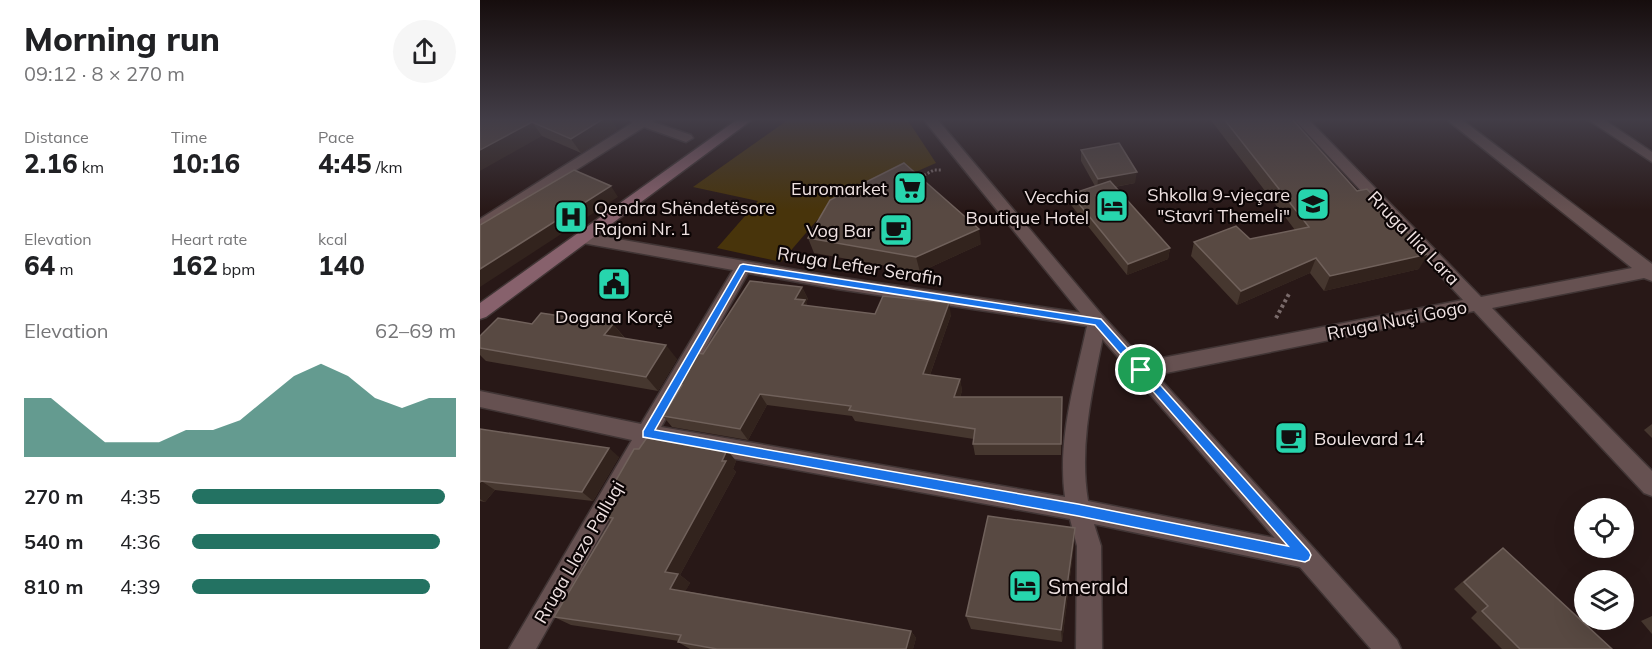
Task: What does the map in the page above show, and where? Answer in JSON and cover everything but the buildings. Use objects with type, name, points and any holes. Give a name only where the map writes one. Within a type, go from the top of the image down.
[{"type":"main road","points":[[480,312],[705,149]]},
{"type":"street","points":[[480,226],[597,149]]},
{"type":"street","points":[[956,149],[971,171],[1097,321],[1388,649]]},
{"type":"street","name":"Rruga Ilia Lara","points":[[1329,149],[1652,486]]},
{"type":"street","points":[[1491,149],[1650,272]]},
{"type":"street","points":[[1639,149],[1652,158]]},
{"type":"street","name":"Rruga Lefter Serafin","points":[[583,238],[743,267],[1097,321]]},
{"type":"street","name":"Rruga Llazo Palluqi","points":[[522,649],[743,267]]},
{"type":"street","name":"Rruga Nuçi Gogo","points":[[1141,370],[1650,272]]},
{"type":"street","points":[[1089,649],[1089,546],[1078,510],[1073,476],[1078,417],[1097,321]]},
{"type":"street","points":[[480,399],[647,434],[1078,510],[1305,555]]},
{"type":"path","points":[[911,182],[934,170]]},
{"type":"shaded area","points":[[746,149],[927,149],[936,163],[824,212],[781,262],[717,248],[758,201],[693,187]]},
{"type":"place","name":"Euromarket","points":[[910,188]]},
{"type":"place","name":"Shkolla 9-vjeçare \"Stavri Themeli\"","points":[[1313,204]]},
{"type":"place","name":"Vecchia Boutique Hotel","points":[[1112,206]]},
{"type":"place","name":"Qendra Shëndetësore Rajoni Nr. 1","points":[[571,217]]},
{"type":"place","name":"Vog Bar","points":[[896,230]]},
{"type":"place","name":"Dogana Korçë","points":[[614,284]]},
{"type":"place","name":"Boulevard 14","points":[[1291,438]]},
{"type":"place","name":"Smerald","points":[[1025,586]]},
{"type":"route","points":[[743,267],[1097,321],[1141,370],[1305,555],[1078,510],[647,434],[743,267]]}]
